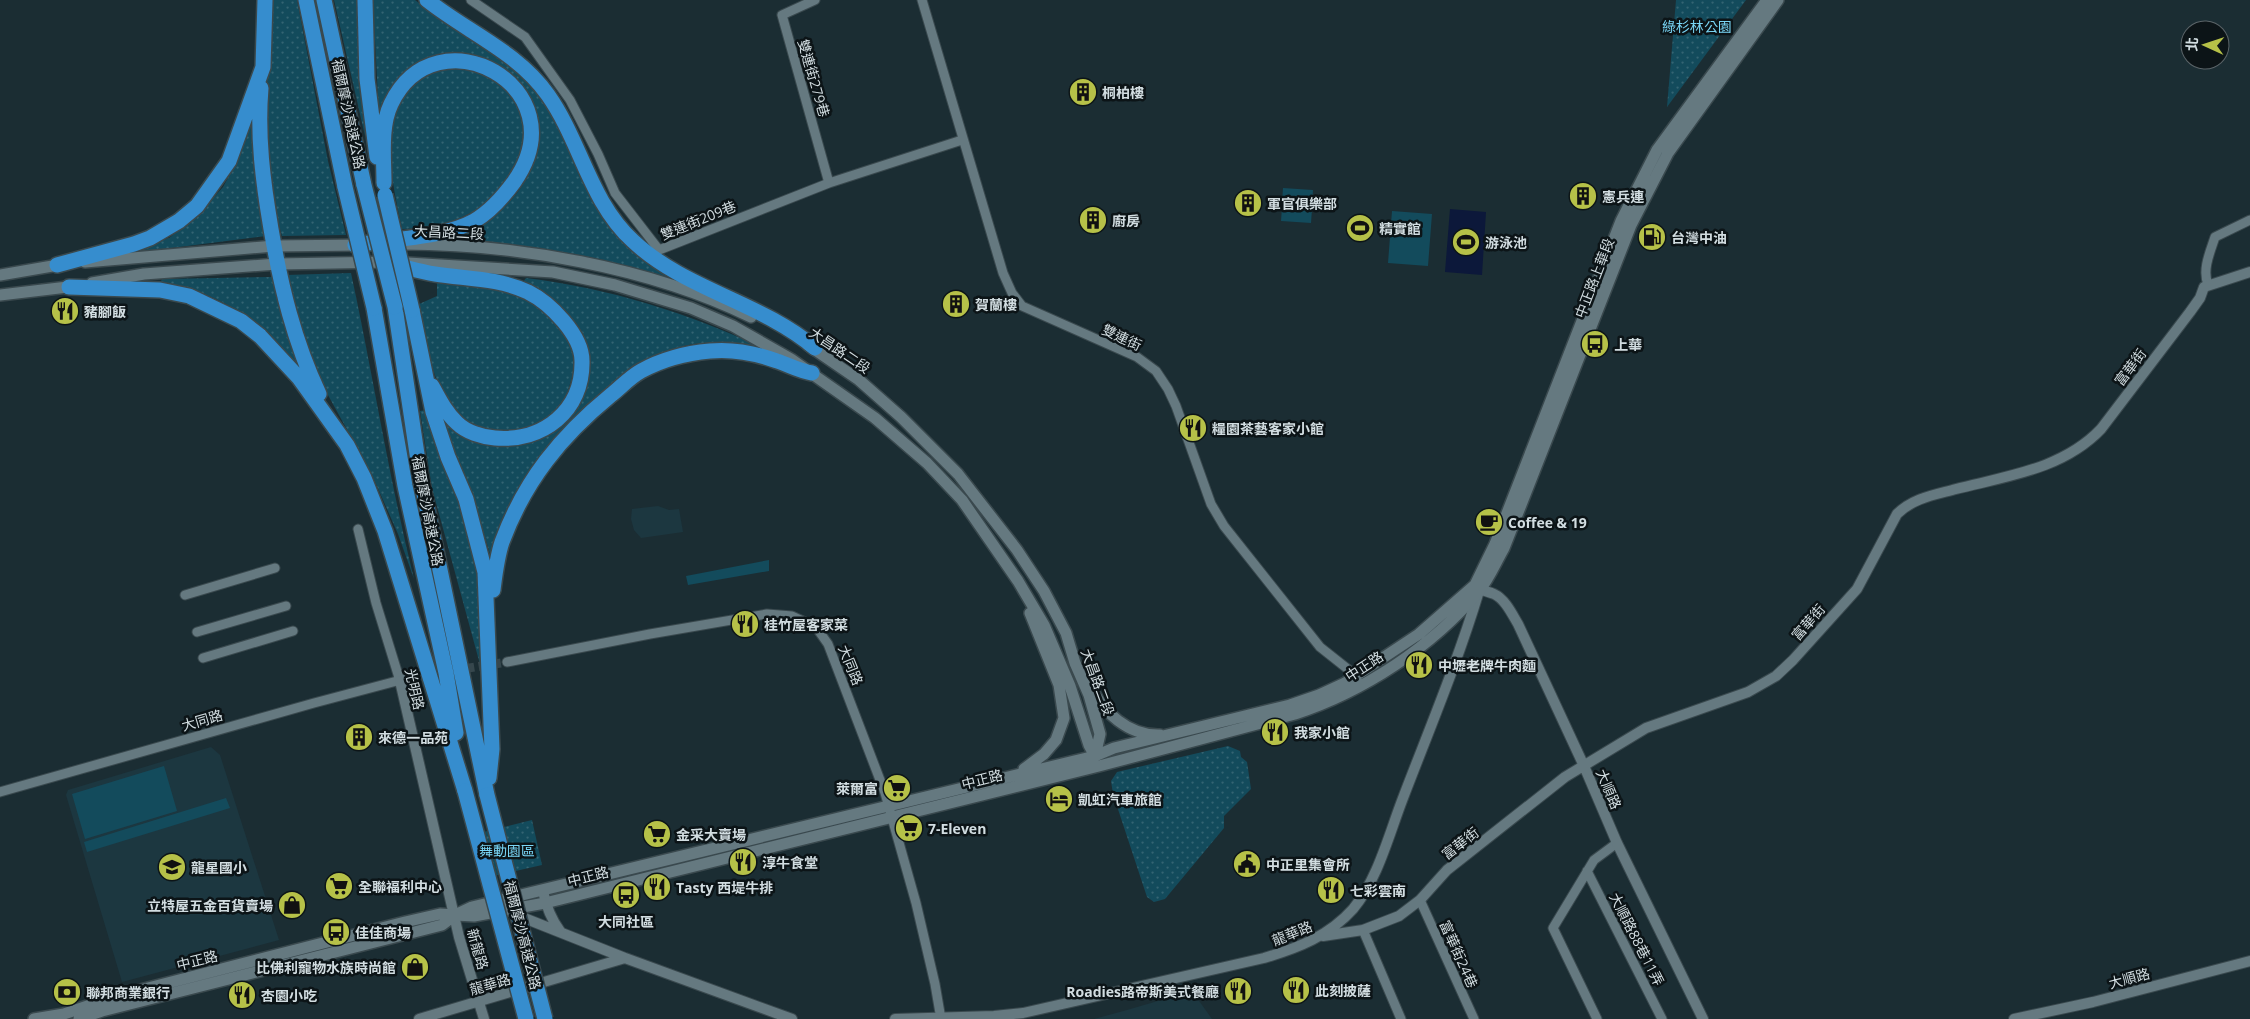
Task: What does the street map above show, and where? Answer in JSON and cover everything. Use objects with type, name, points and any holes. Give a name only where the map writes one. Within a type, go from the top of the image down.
[{"type":"highway","points":[[265,0],[260,156],[274,246],[292,326],[313,381],[334,428]]},
{"type":"highway","name":"福爾摩沙高速公路","points":[[306,0],[345,188],[374,308],[405,486],[446,673],[465,791],[526,1019]]},
{"type":"highway","name":"福爾摩沙高速公路","points":[[324,0],[364,185],[395,307],[420,474],[487,795],[545,1019]]},
{"type":"highway","points":[[365,0],[369,98],[377,155],[412,310],[422,369],[448,458],[466,499],[486,572],[492,749],[487,795]]},
{"type":"highway","points":[[427,0],[512,57],[539,82],[558,110],[574,139],[593,186],[613,219],[631,240],[666,266],[773,319],[800,335],[815,348]]},
{"type":"highway","points":[[355,244],[436,233],[466,224],[486,212],[504,197],[524,167],[528,157],[531,131],[529,116],[523,99],[503,77],[479,64],[466,61],[450,62],[422,71],[404,84],[391,105],[385,125],[385,189]]},
{"type":"highway","points":[[57,265],[150,238],[180,222],[197,206],[229,161],[263,67]]},
{"type":"highway","points":[[381,262],[435,274],[498,282],[528,292],[549,306],[564,322],[576,339],[583,359],[580,385],[572,402],[548,427],[536,434],[520,438],[490,438],[474,433],[458,424],[440,402],[422,369]]},
{"type":"highway","points":[[69,287],[160,290],[189,296],[240,321],[260,336],[299,378],[347,445],[364,478],[385,531],[465,791]]},
{"type":"highway","points":[[489,626],[502,542],[529,484],[547,458],[566,436],[593,410],[639,372],[657,364],[691,354],[712,351],[756,354],[799,371],[812,373]]},
{"type":"main road","name":"中正路上華段","points":[[1477,588],[1620,221],[1657,150],[1767,0]]},
{"type":"main road","name":"中正路上華段","points":[[1477,588],[1504,548],[1631,225],[1668,153],[1778,0]]},
{"type":"main road","name":"大昌路二段","points":[[0,275],[57,265],[274,246],[417,244],[492,249],[595,265],[690,292],[742,312],[815,348],[859,380],[902,417],[958,474],[1017,550],[1044,591],[1066,633],[1100,734],[1095,756]]},
{"type":"main road","name":"大昌路二段","points":[[0,295],[69,287],[144,274],[277,264],[381,262],[553,272],[592,280],[691,308],[733,326],[791,358],[875,418],[927,463],[962,500],[1018,580],[1044,625],[1070,686],[1089,745],[1095,756]]},
{"type":"main road","points":[[1003,778],[1029,767],[1044,754],[1056,740],[1064,718],[1059,685],[1018,580]]},
{"type":"main road","name":"中正路","points":[[890,810],[1099,766],[1323,705],[1358,682],[1477,588]]},
{"type":"main road","points":[[1066,633],[1092,689],[1111,716],[1128,728],[1153,735],[1177,734]]},
{"type":"main road","name":"中正路","points":[[79,1019],[358,940],[440,914],[455,915],[472,907],[512,904],[544,897],[890,810],[1003,778],[1095,756],[1114,748],[1290,705],[1358,682]]},
{"type":"main road","name":"中正路","points":[[34,1019],[64,1017],[117,996],[358,940]]},
{"type":"street","name":"雙連街209巷","points":[[471,0],[525,37],[570,100],[598,154],[615,193],[659,250],[829,183],[962,140]]},
{"type":"street","name":"雙連街279巷","points":[[815,0],[782,15],[829,183]]},
{"type":"street","name":"雙連街","points":[[922,0],[962,140],[1003,273],[1012,293],[1022,306],[1137,357],[1156,371],[1176,406],[1211,504],[1224,526],[1320,648],[1358,682]]},
{"type":"street","points":[[2250,220],[2216,237],[2209,254],[2206,278],[2208,284],[2250,272]]},
{"type":"street","name":"富華街","points":[[1323,936],[1363,930],[1399,916],[1420,900],[1447,870],[1565,777],[1646,728],[1748,692],[1776,676],[1793,660],[1857,589],[1896,514],[1909,504],[1923,498],[2047,465],[2069,455],[2088,443],[2102,429],[2200,298],[2204,286],[2208,284]]},
{"type":"street","name":"光明路","points":[[358,529],[376,603],[400,681],[432,828],[455,915]]},
{"type":"street","points":[[186,595],[275,568]]},
{"type":"street","name":"大順路","points":[[1477,588],[1495,595],[1506,606],[1518,624],[1584,766],[1617,843],[1703,1019]]},
{"type":"street","name":"龍華路","points":[[895,1019],[941,1019],[1004,1015],[1069,1004],[1264,958],[1293,950],[1323,936],[1352,909],[1374,872],[1466,634],[1477,588]]},
{"type":"street","points":[[197,632],[286,606]]},
{"type":"street","name":"大同路","points":[[507,662],[650,634],[767,614],[792,616],[816,628],[828,644],[859,721],[890,810],[916,903],[935,984],[941,1019]]},
{"type":"street","points":[[203,658],[293,631]]},
{"type":"street","name":"大同路","points":[[0,792],[412,677]]},
{"type":"street","points":[[1597,1019],[1552,928],[1594,860],[1617,843]]},
{"type":"street","name":"大順路88巷11弄","points":[[1587,871],[1662,1019]]},
{"type":"street","points":[[544,897],[554,923],[561,931]]},
{"type":"street","name":"富華街24巷","points":[[1420,900],[1474,1019]]},
{"type":"street","points":[[512,904],[519,916],[561,931],[625,958],[792,1019]]},
{"type":"street","name":"新龍路","points":[[455,915],[459,937],[484,1019]]},
{"type":"street","points":[[1363,930],[1401,1019]]},
{"type":"street","name":"龍華路","points":[[419,1019],[625,958]]},
{"type":"street","name":"大順路","points":[[2014,1019],[2093,1002],[2250,961]]},
{"type":"shaded area","name":"游泳池","points":[[1450,209],[1486,212],[1482,275],[1445,272]]},
{"type":"shaded area","points":[[658,506],[669,510],[679,509],[683,532],[641,538],[634,530],[631,519],[632,509]]},
{"type":"shaded area","name":"龍星國小","points":[[211,747],[220,755],[279,940],[122,982],[66,795],[68,790]]},
{"type":"shaded area","points":[[1192,991],[1212,1019],[1094,1019],[1127,1010]]},
{"type":"green space","points":[[269,0],[297,0],[328,161],[346,235],[282,236],[270,179],[265,119]]},
{"type":"green space","points":[[334,0],[359,0],[365,136]]},
{"type":"green space","points":[[373,0],[415,0],[446,24],[500,54],[536,86],[568,145],[578,173],[596,205],[671,273],[665,277],[574,254],[498,243],[437,238],[496,212],[517,193],[528,176],[534,156],[537,136],[534,116],[528,98],[516,81],[488,61],[479,57],[465,55],[454,57],[413,72],[398,82],[393,88],[379,118]]},
{"type":"green space","name":"綠杉林公園","points":[[1676,0],[1746,0],[1667,107]]},
{"type":"green space","points":[[461,67],[483,72],[503,86],[513,96],[523,121],[522,147],[518,160],[513,173],[497,194],[477,210],[441,224],[402,229],[393,185],[391,161],[390,138],[394,116],[402,97],[416,81],[438,70]]},
{"type":"green space","points":[[255,125],[266,236],[132,253],[132,251],[169,238],[198,215],[223,187],[236,163],[249,126]]},
{"type":"green space","points":[[1283,188],[1313,190],[1312,204],[1282,202]]},
{"type":"green space","points":[[1282,207],[1312,209],[1311,223],[1281,221]]},
{"type":"green space","points":[[1392,211],[1432,214],[1428,266],[1388,263]]},
{"type":"green space","points":[[351,273],[414,579],[398,534],[372,475],[323,386],[309,355],[286,275]]},
{"type":"green space","points":[[274,277],[290,344],[307,380],[261,332],[236,310],[205,294],[160,283],[162,279]]},
{"type":"green space","points":[[526,278],[588,288],[650,304],[709,325],[767,350],[715,343],[684,346],[662,353],[639,365],[617,380],[575,417],[540,458],[527,477],[517,497],[492,562],[480,521],[436,404],[497,445],[515,446],[533,441],[562,423],[586,348],[579,327],[542,290],[523,282]]},
{"type":"green space","points":[[437,280],[486,286],[512,292],[527,299],[548,314],[559,327],[570,347],[574,358],[574,366],[570,384],[562,402],[550,416],[534,426],[517,431],[498,432],[480,428],[464,419],[450,405],[433,371],[417,305],[437,296]]},
{"type":"green space","points":[[426,410],[455,491],[471,546],[480,601],[483,649],[481,668],[432,488],[420,411]]},
{"type":"green space","points":[[769,560],[769,571],[688,585],[686,576]]},
{"type":"green space","points":[[1228,746],[1240,751],[1241,757],[1247,762],[1251,789],[1224,816],[1224,828],[1165,899],[1154,902],[1147,897],[1113,794],[1111,781],[1117,772]]},
{"type":"green space","points":[[164,766],[177,811],[85,839],[72,794]]},
{"type":"green space","points":[[226,798],[230,808],[87,852],[84,842]]},
{"type":"green space","name":"舞動園區","points":[[532,820],[542,865],[481,879],[471,835]]},
{"type":"tunnel","points":[[412,677],[507,662]]},
{"type":"place","name":"桐柏樓","points":[[1083,92]]},
{"type":"place","name":"憲兵連","points":[[1583,196]]},
{"type":"place","name":"軍官俱樂部","points":[[1248,203]]},
{"type":"place","name":"廚房","points":[[1093,220]]},
{"type":"place","name":"精實館","points":[[1360,228]]},
{"type":"place","name":"台灣中油","points":[[1652,237]]},
{"type":"place","name":"游泳池","points":[[1466,242]]},
{"type":"place","name":"賀蘭樓","points":[[956,304]]},
{"type":"place","name":"豬腳飯","points":[[65,311]]},
{"type":"place","name":"上華","points":[[1595,344]]},
{"type":"place","name":"糧園茶藝客家小館","points":[[1193,428]]},
{"type":"place","name":"Coffee & 19","points":[[1489,522]]},
{"type":"place","name":"桂竹屋客家菜","points":[[745,624]]},
{"type":"place","name":"中壢老牌牛肉麵","points":[[1419,665]]},
{"type":"place","name":"我家小館","points":[[1275,732]]},
{"type":"place","name":"來德一品苑","points":[[359,737]]},
{"type":"place","name":"萊爾富","points":[[897,788]]},
{"type":"place","name":"凱虹汽車旅館","points":[[1059,799]]},
{"type":"place","name":"7-Eleven","points":[[909,828]]},
{"type":"place","name":"金采大賣場","points":[[657,834]]},
{"type":"place","name":"淳牛食堂","points":[[743,862]]},
{"type":"place","name":"中正里集會所","points":[[1247,864]]},
{"type":"place","name":"龍星國小","points":[[172,867]]},
{"type":"place","name":"全聯福利中心","points":[[339,886]]},
{"type":"place","name":"Tasty 西堤牛排","points":[[657,887]]},
{"type":"place","name":"七彩雲南","points":[[1331,890]]},
{"type":"place","name":"大同社區","points":[[626,895]]},
{"type":"place","name":"立特屋五金百貨賣場","points":[[292,905]]},
{"type":"place","name":"佳佳商場","points":[[336,932]]},
{"type":"place","name":"比佛利寵物水族時尚館","points":[[415,967]]},
{"type":"place","name":"此刻披薩","points":[[1296,990]]},
{"type":"place","name":"Roadies路帝斯美式餐廳","points":[[1238,991]]},
{"type":"place","name":"聯邦商業銀行","points":[[67,992]]},
{"type":"place","name":"杏園小吃","points":[[242,995]]}]
